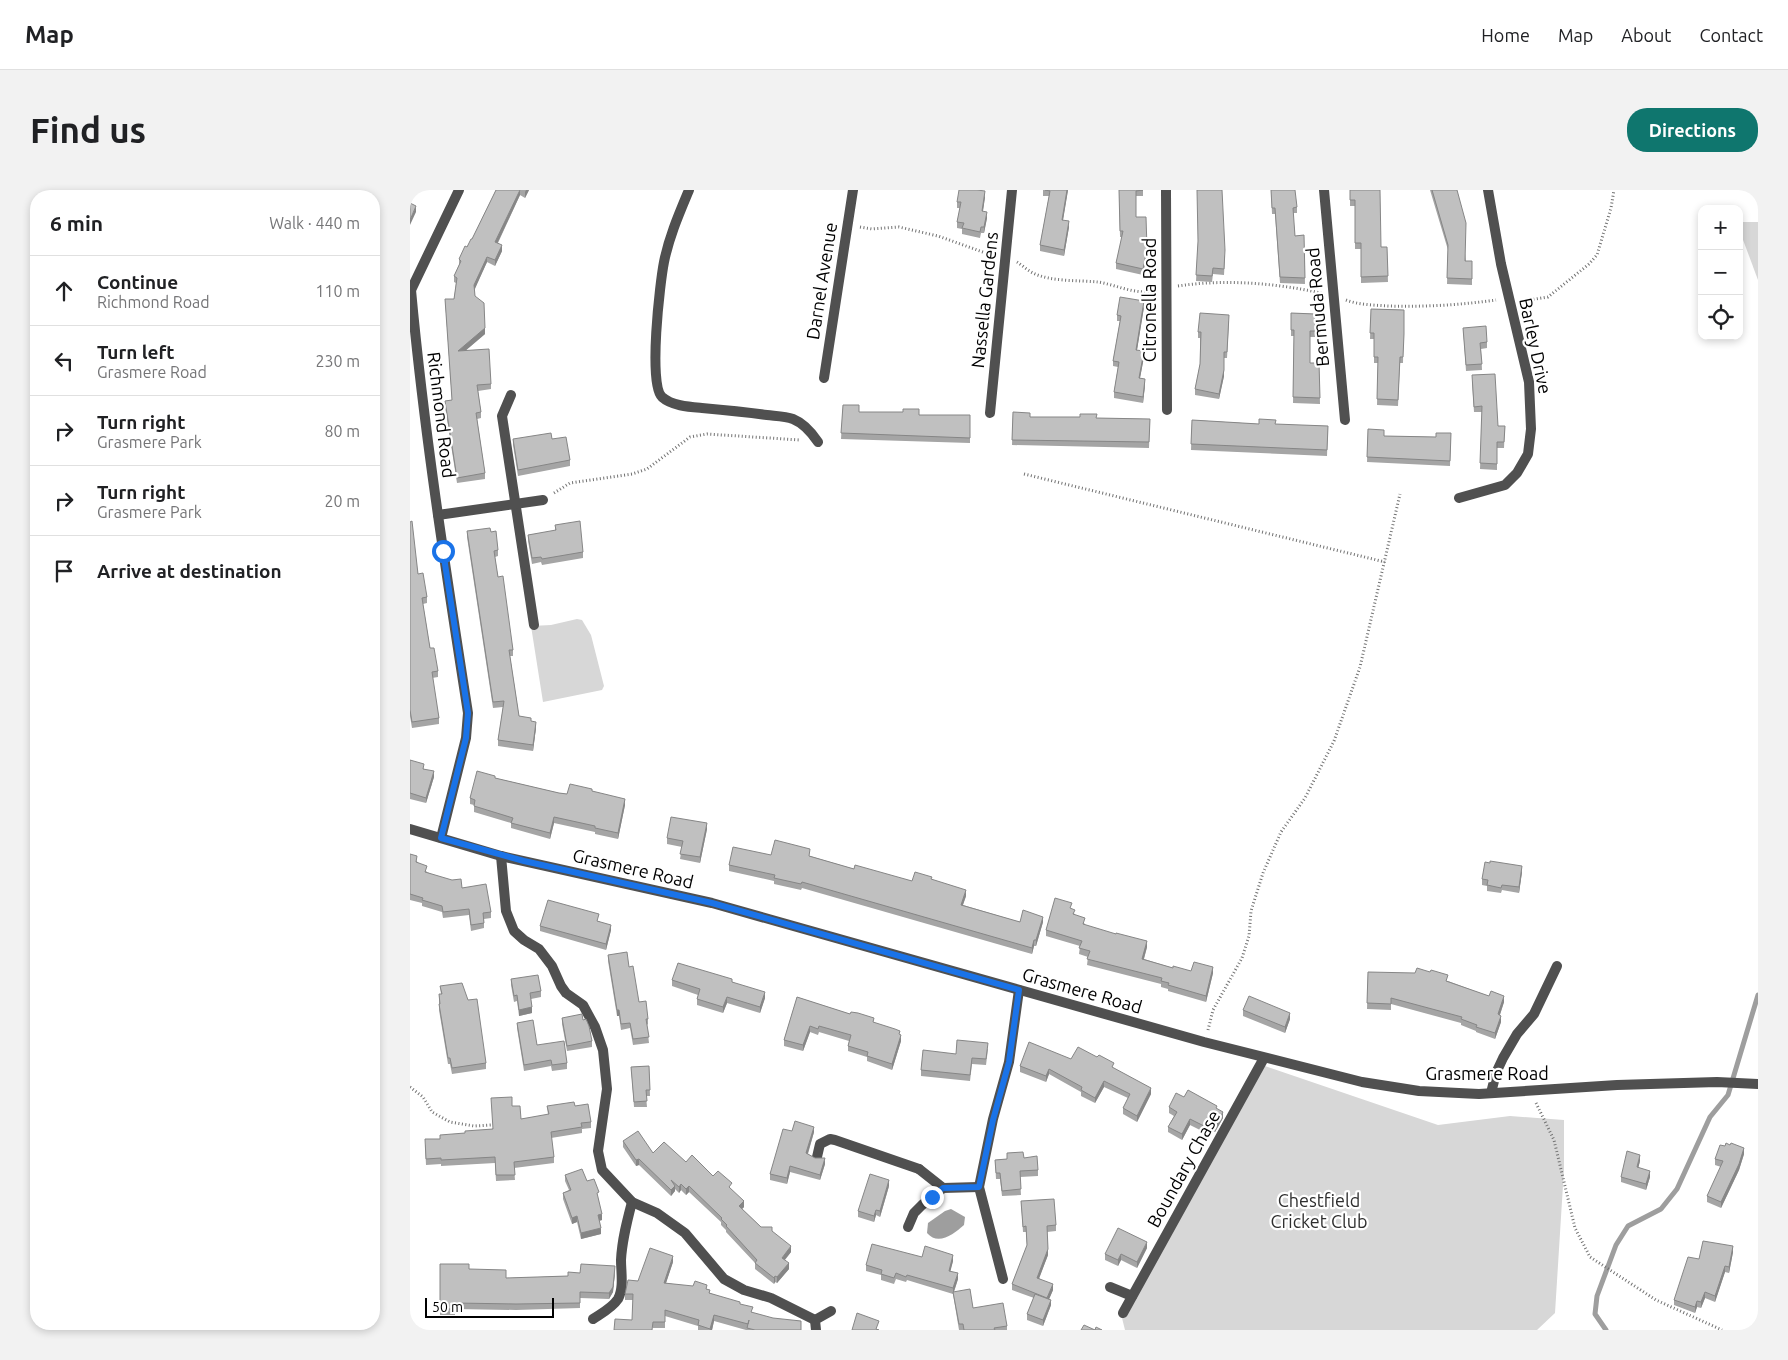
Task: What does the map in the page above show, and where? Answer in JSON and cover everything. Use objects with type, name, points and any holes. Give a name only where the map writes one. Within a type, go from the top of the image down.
[{"type":"street","name":"Richmond Road","points":[[441,838],[466,738],[468,713],[418,371],[411,289],[459,190]]},
{"type":"street","points":[[689,190],[668,247],[661,284],[655,370],[657,386],[661,396],[671,402],[692,407],[750,412],[792,419],[813,434],[818,442]]},
{"type":"street","name":"Darnel Avenue","points":[[824,378],[853,190]]},
{"type":"street","name":"Nassella Gardens","points":[[990,413],[1012,190]]},
{"type":"street","name":"Citronella Road","points":[[1166,190],[1167,410]]},
{"type":"street","name":"Bermuda Road","points":[[1324,190],[1346,420]]},
{"type":"street","name":"Barley Drive","points":[[1459,498],[1505,485],[1517,473],[1528,454],[1531,428],[1529,382],[1501,264],[1488,190]]},
{"type":"street","points":[[511,395],[502,416],[534,625]]},
{"type":"street","points":[[438,515],[544,500]]},
{"type":"street","name":"Grasmere Road","points":[[410,830],[501,856],[712,903],[1204,1042],[1371,1084],[1419,1091],[1491,1093],[1617,1085],[1717,1082],[1754,1083]]},
{"type":"street","points":[[501,856],[506,911],[514,931],[524,940],[539,948],[552,966],[566,993],[583,1005],[596,1027],[603,1050],[607,1089],[598,1150],[602,1170],[632,1202],[657,1213],[685,1233],[724,1279],[744,1290],[771,1298],[816,1325],[831,1310]]},
{"type":"street","points":[[1491,1093],[1502,1058],[1517,1034],[1534,1014],[1556,966]]},
{"type":"street","points":[[1004,1279],[979,1187],[993,1120],[1009,1062],[1019,990]]},
{"type":"street","name":"Boundary Chase","points":[[1123,1312],[1264,1058]]},
{"type":"street","points":[[817,1156],[820,1144],[830,1139],[835,1140],[919,1169],[943,1188]]},
{"type":"street","points":[[908,1227],[914,1213],[943,1188],[979,1187]]},
{"type":"street","points":[[593,1319],[611,1307],[619,1297],[622,1283],[621,1260],[625,1227],[632,1202]]},
{"type":"street","points":[[1110,1287],[1132,1296]]},
{"type":"path","points":[[1510,304],[1548,298],[1590,264],[1597,255],[1611,208],[1614,190]]},
{"type":"path","points":[[544,500],[570,483],[632,474],[647,469],[690,437],[707,434],[818,442]]},
{"type":"path","points":[[1024,474],[1385,562]]},
{"type":"path","points":[[1204,1042],[1213,1010],[1242,958],[1249,936],[1251,912],[1262,873],[1281,832],[1305,798],[1334,741],[1360,667],[1400,494]]},
{"type":"path","points":[[410,1087],[423,1097],[432,1112],[450,1122],[474,1126],[491,1125]]},
{"type":"path","points":[[1530,1092],[1554,1140],[1575,1228],[1590,1257],[1656,1300],[1722,1330]]},
{"type":"green space","points":[[1743,222],[1758,222],[1758,280],[1743,240]]},
{"type":"green space","points":[[577,619],[582,620],[591,635],[604,686],[602,690],[543,702],[531,626],[551,625]]},
{"type":"green space","name":"Chestfield Cricket Club","points":[[1265,1066],[1438,1125],[1510,1116],[1564,1120],[1564,1169],[1555,1313],[1537,1330],[1125,1330],[1121,1314]]},
{"type":"shaded area","points":[[951,1209],[965,1217],[964,1225],[956,1232],[941,1239],[931,1237],[927,1233],[928,1223]]},
{"type":"building","points":[[496,190],[520,190],[495,242],[502,245],[495,260],[487,257],[474,285],[475,296],[484,303],[485,328],[458,351],[489,349],[491,384],[477,385],[481,412],[476,413],[485,473],[457,478],[445,401],[452,400],[445,299],[454,299],[457,278],[454,276],[461,261],[459,259],[465,246],[467,247],[472,239]]},
{"type":"building","points":[[959,190],[985,191],[982,211],[987,212],[984,227],[981,227],[980,232],[962,228],[964,223],[957,222],[961,202],[957,202]]},
{"type":"building","points":[[1045,190],[1067,190],[1062,220],[1069,221],[1064,250],[1040,245],[1050,191]]},
{"type":"building","points":[[1119,190],[1143,190],[1136,191],[1136,217],[1146,217],[1147,248],[1143,269],[1116,263],[1123,231],[1120,231]]},
{"type":"building","points":[[1197,190],[1222,190],[1224,269],[1213,268],[1212,276],[1196,275],[1198,241]]},
{"type":"building","points":[[1271,190],[1295,190],[1297,207],[1293,208],[1295,236],[1304,235],[1305,278],[1280,277],[1275,208],[1272,208]]},
{"type":"building","points":[[1350,190],[1380,190],[1381,247],[1387,247],[1388,276],[1361,277],[1361,243],[1355,243],[1355,200],[1350,200]]},
{"type":"building","points":[[1432,190],[1457,190],[1466,223],[1465,261],[1472,261],[1472,279],[1447,278],[1448,245]]},
{"type":"building","points":[[410,203],[416,206],[410,220]]},
{"type":"building","points":[[1120,297],[1144,301],[1136,350],[1144,351],[1139,378],[1145,379],[1143,397],[1114,392],[1119,362],[1113,361],[1121,316],[1117,315]]},
{"type":"building","points":[[1371,309],[1404,310],[1403,357],[1400,357],[1398,400],[1377,399],[1378,357],[1374,357],[1374,333],[1370,333]]},
{"type":"building","points":[[1200,313],[1229,315],[1227,352],[1224,352],[1224,370],[1219,394],[1195,389],[1200,364],[1201,332],[1198,332]]},
{"type":"building","points":[[1291,313],[1315,314],[1315,331],[1310,331],[1310,363],[1319,363],[1320,398],[1293,397],[1294,330],[1291,330]]},
{"type":"building","points":[[1486,326],[1487,342],[1480,343],[1482,364],[1466,365],[1463,328]]},
{"type":"building","points":[[1495,374],[1498,426],[1505,426],[1504,442],[1497,442],[1497,464],[1480,463],[1482,406],[1474,407],[1472,375]]},
{"type":"building","points":[[843,405],[859,405],[859,412],[903,412],[903,409],[919,409],[919,415],[970,415],[970,438],[841,433]]},
{"type":"building","points":[[1013,412],[1030,413],[1030,417],[1080,417],[1080,414],[1097,414],[1096,418],[1150,419],[1149,442],[1012,440]]},
{"type":"building","points":[[1259,419],[1276,420],[1275,424],[1328,426],[1327,450],[1191,444],[1192,420],[1259,424]]},
{"type":"building","points":[[1368,429],[1384,430],[1384,436],[1436,437],[1436,433],[1451,433],[1450,461],[1367,457]]},
{"type":"building","points":[[551,433],[552,439],[566,437],[570,460],[518,470],[513,439]]},
{"type":"building","points":[[412,521],[418,574],[423,573],[427,597],[422,598],[430,648],[434,648],[438,671],[432,672],[439,718],[412,722],[410,710],[410,522]]},
{"type":"building","points":[[580,521],[583,552],[542,559],[541,557],[532,558],[528,535],[556,530],[555,525]]},
{"type":"building","points":[[490,528],[491,532],[496,531],[498,550],[494,551],[498,577],[503,576],[513,650],[509,650],[519,716],[531,718],[531,721],[536,722],[533,745],[498,740],[504,701],[493,702],[467,531]]},
{"type":"building","points":[[410,760],[424,764],[423,769],[434,771],[426,798],[410,793]]},
{"type":"building","points":[[477,771],[495,776],[495,778],[559,793],[567,794],[570,784],[625,799],[618,833],[554,817],[550,833],[511,823],[513,818],[474,806],[475,800],[470,798]]},
{"type":"building","points":[[671,817],[707,823],[700,857],[680,854],[683,841],[667,838]]},
{"type":"building","points":[[775,840],[810,849],[809,856],[854,869],[855,865],[912,881],[915,872],[932,877],[931,879],[966,890],[961,905],[1020,922],[1023,910],[1043,917],[1036,940],[1034,940],[1032,948],[802,882],[801,884],[774,878],[775,875],[729,865],[733,847],[771,855]]},
{"type":"building","points":[[410,854],[417,856],[416,862],[427,866],[425,872],[452,880],[461,879],[462,888],[486,884],[491,912],[483,913],[484,923],[471,925],[469,909],[443,912],[442,906],[410,894]]},
{"type":"building","points":[[1490,861],[1522,866],[1519,887],[1502,885],[1501,888],[1487,885],[1488,880],[1482,879],[1485,862],[1490,863]]},
{"type":"building","points":[[1055,898],[1072,903],[1070,908],[1075,910],[1073,914],[1085,918],[1083,924],[1147,941],[1142,959],[1191,971],[1194,962],[1213,967],[1206,996],[1168,985],[1169,983],[1161,981],[1162,978],[1087,959],[1090,951],[1079,948],[1082,941],[1046,930]]},
{"type":"building","points":[[548,900],[599,914],[597,921],[611,925],[606,944],[540,926]]},
{"type":"building","points":[[627,952],[629,967],[633,966],[639,1002],[646,1001],[649,1037],[633,1039],[630,1023],[621,1024],[619,1010],[617,1010],[608,955]]},
{"type":"building","points":[[678,963],[732,979],[732,982],[765,992],[760,1007],[727,997],[723,1007],[697,999],[700,989],[672,980]]},
{"type":"building","points":[[1417,968],[1448,975],[1446,981],[1489,996],[1491,991],[1504,996],[1498,1014],[1501,1016],[1495,1033],[1476,1027],[1477,1025],[1461,1019],[1462,1017],[1391,998],[1391,1004],[1367,1003],[1368,972],[1415,973]]},
{"type":"building","points":[[538,975],[541,991],[530,993],[532,1007],[519,1010],[517,995],[514,996],[511,979]]},
{"type":"building","points":[[462,983],[468,1000],[477,999],[486,1063],[452,1068],[450,1058],[448,1058],[439,994],[442,994],[440,986]]},
{"type":"building","points":[[1249,996],[1290,1013],[1285,1027],[1243,1010]]},
{"type":"building","points":[[797,997],[850,1014],[851,1012],[858,1013],[874,1018],[873,1022],[900,1031],[899,1034],[901,1035],[892,1064],[867,1056],[868,1052],[848,1046],[851,1035],[819,1026],[818,1029],[810,1026],[803,1045],[784,1040]]},
{"type":"building","points":[[582,1014],[583,1020],[586,1019],[589,1026],[592,1041],[567,1046],[562,1018]]},
{"type":"building","points":[[533,1020],[537,1045],[564,1041],[567,1063],[552,1065],[551,1060],[524,1065],[517,1023]]},
{"type":"building","points":[[957,1040],[988,1043],[986,1059],[972,1058],[970,1075],[921,1070],[923,1050],[956,1054]]},
{"type":"building","points":[[1029,1042],[1071,1059],[1078,1047],[1114,1063],[1112,1067],[1151,1088],[1137,1116],[1123,1108],[1130,1094],[1104,1081],[1095,1098],[1081,1090],[1082,1087],[1049,1069],[1046,1076],[1020,1066]]},
{"type":"building","points":[[649,1066],[650,1090],[646,1090],[647,1101],[634,1102],[631,1067]]},
{"type":"building","points":[[1188,1090],[1217,1106],[1216,1108],[1223,1112],[1215,1126],[1210,1124],[1208,1128],[1190,1119],[1182,1134],[1168,1127],[1177,1112],[1169,1107],[1176,1093],[1184,1097]]},
{"type":"building","points":[[512,1097],[512,1106],[520,1106],[521,1119],[549,1114],[547,1106],[574,1102],[575,1106],[588,1104],[591,1122],[581,1123],[582,1127],[551,1132],[554,1157],[514,1162],[515,1175],[496,1175],[495,1157],[426,1159],[425,1139],[440,1139],[440,1135],[493,1129],[491,1098]]},
{"type":"building","points":[[795,1121],[814,1127],[806,1153],[815,1158],[825,1158],[820,1175],[790,1166],[787,1178],[770,1174],[783,1129],[792,1131]]},
{"type":"building","points":[[638,1131],[653,1153],[664,1142],[686,1162],[692,1155],[713,1176],[718,1171],[732,1183],[729,1187],[744,1201],[739,1206],[761,1227],[772,1227],[772,1231],[791,1246],[782,1258],[789,1263],[777,1277],[775,1276],[774,1278],[755,1263],[757,1260],[726,1226],[722,1218],[689,1186],[686,1189],[681,1184],[679,1187],[671,1180],[675,1186],[671,1190],[639,1159],[636,1160],[623,1141]]},
{"type":"building","points":[[1726,1143],[1744,1148],[1739,1164],[1721,1202],[1707,1196],[1723,1161],[1715,1159],[1720,1145],[1725,1146]]},
{"type":"building","points":[[1627,1151],[1640,1155],[1637,1167],[1650,1171],[1646,1184],[1621,1177]]},
{"type":"building","points":[[1023,1152],[1024,1158],[1037,1156],[1038,1170],[1020,1171],[1021,1189],[1002,1191],[1000,1173],[996,1173],[995,1160],[1007,1159],[1007,1153]]},
{"type":"building","points":[[582,1169],[587,1181],[594,1179],[599,1192],[597,1193],[602,1214],[598,1215],[601,1228],[581,1233],[577,1216],[572,1218],[563,1193],[571,1190],[565,1175]]},
{"type":"building","points":[[870,1174],[889,1180],[880,1211],[876,1210],[874,1216],[858,1211]]},
{"type":"building","points":[[1054,1199],[1056,1225],[1047,1226],[1048,1249],[1037,1278],[1053,1284],[1047,1298],[1012,1284],[1027,1245],[1026,1226],[1023,1227],[1021,1201]]},
{"type":"building","points":[[1118,1228],[1147,1242],[1137,1262],[1121,1254],[1118,1260],[1105,1254]]},
{"type":"building","points":[[1703,1241],[1733,1246],[1729,1267],[1725,1266],[1715,1296],[1705,1292],[1701,1302],[1697,1301],[1695,1307],[1674,1300],[1688,1257],[1699,1259]]},
{"type":"building","points":[[872,1244],[922,1257],[925,1246],[953,1255],[949,1271],[958,1273],[953,1288],[907,1275],[906,1277],[896,1273],[894,1278],[881,1274],[882,1270],[866,1265]]},
{"type":"building","points":[[650,1248],[673,1256],[664,1283],[693,1286],[695,1281],[707,1285],[706,1289],[710,1290],[709,1293],[753,1307],[751,1312],[773,1318],[801,1321],[801,1330],[755,1330],[747,1328],[748,1324],[714,1315],[710,1329],[698,1325],[699,1320],[665,1310],[665,1322],[653,1322],[652,1330],[614,1330],[615,1319],[632,1320],[633,1294],[625,1294],[628,1280],[638,1281]]},
{"type":"building","points":[[440,1264],[469,1264],[469,1269],[506,1270],[506,1278],[568,1276],[568,1272],[580,1273],[581,1264],[615,1266],[613,1287],[609,1293],[580,1292],[580,1303],[455,1303],[455,1309],[440,1309]]},
{"type":"building","points":[[970,1289],[973,1308],[1003,1303],[1007,1326],[994,1328],[995,1330],[964,1330],[963,1324],[959,1324],[953,1292]]},
{"type":"building","points":[[1035,1294],[1051,1300],[1043,1320],[1027,1314]]},
{"type":"building","points":[[857,1313],[879,1321],[876,1329],[879,1330],[852,1330]]},
{"type":"building","points":[[1084,1325],[1095,1330],[1081,1330]]},
{"type":"waterway","points":[[1606,1330],[1595,1314],[1597,1296],[1616,1245],[1628,1226],[1661,1209],[1677,1189],[1710,1117],[1728,1095],[1758,995]]},
{"type":"route","points":[[443,551],[468,713],[466,738],[441,838],[501,856],[712,903],[1019,990],[1009,1062],[993,1120],[979,1187],[943,1188],[932,1197]]}]
